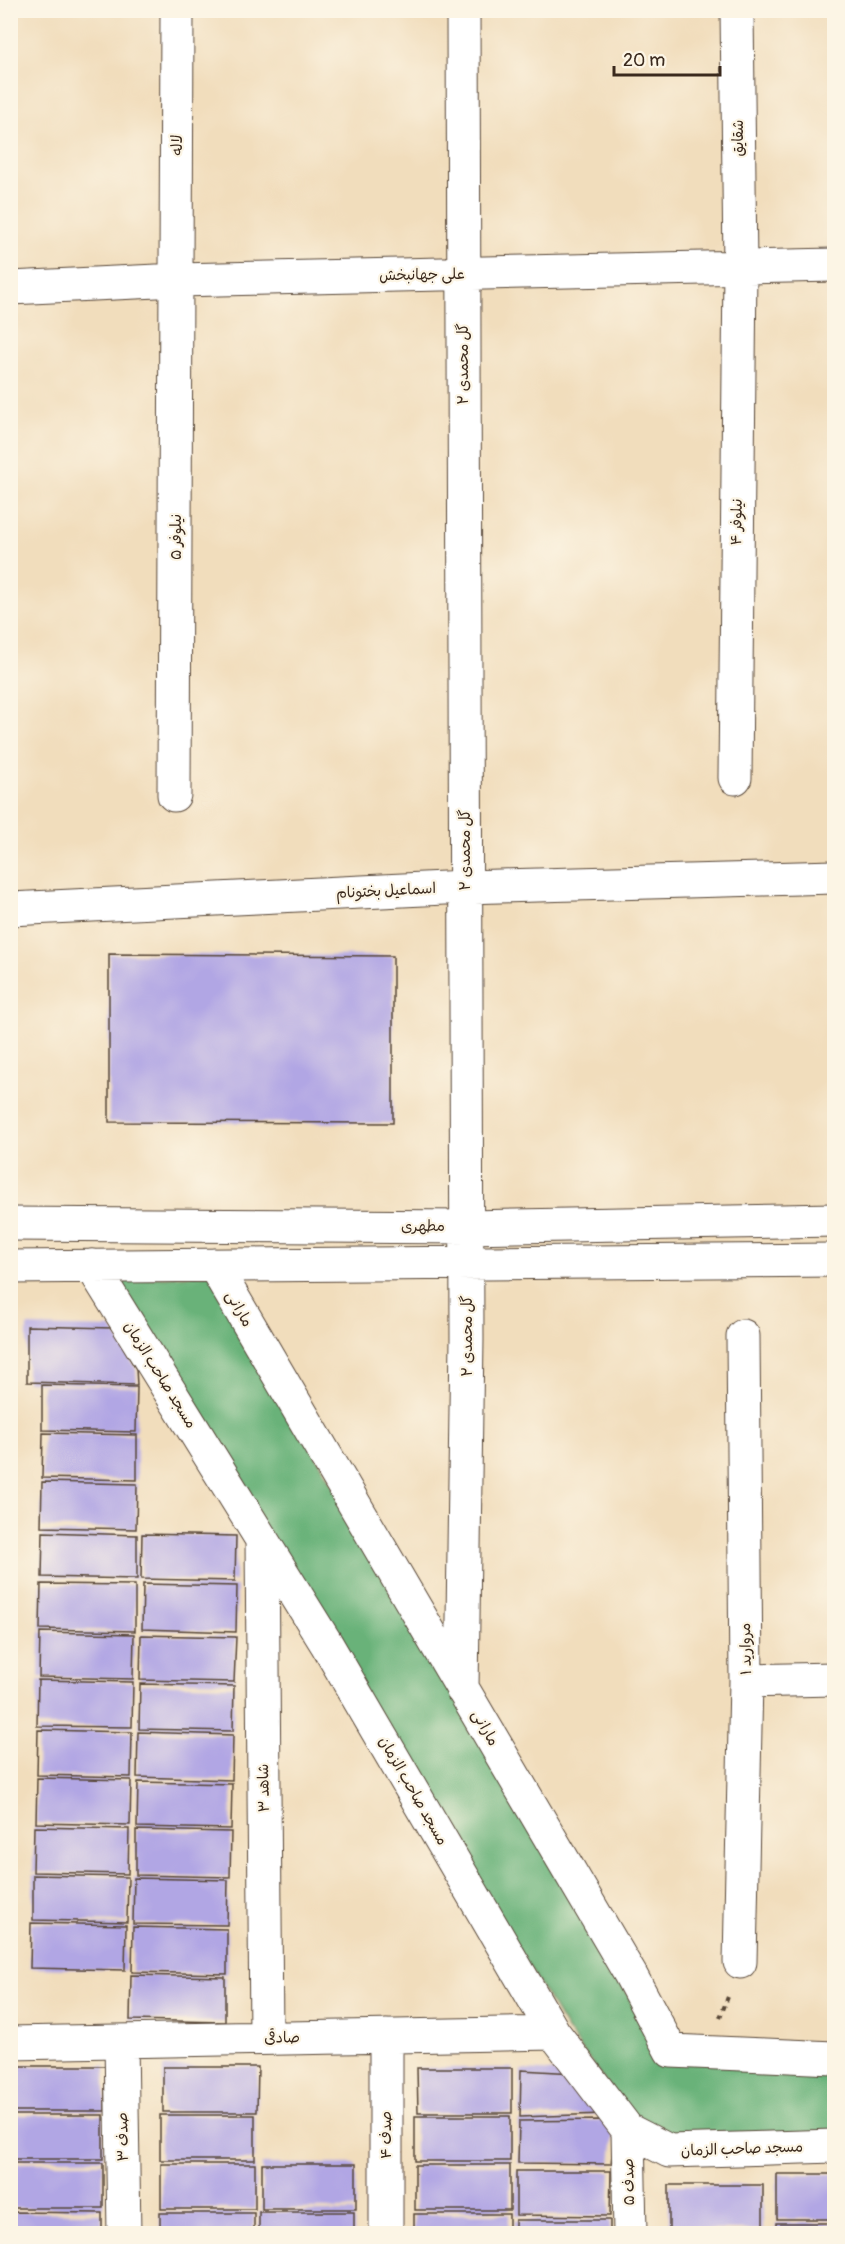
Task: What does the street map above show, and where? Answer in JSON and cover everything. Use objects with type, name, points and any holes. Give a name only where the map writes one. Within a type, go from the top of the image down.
[{"type":"street","name":"لاله","points":[[177,10],[178,280]]},
{"type":"street","name":"گل محمدی ۲","points":[[462,1689],[467,1263],[463,10]]},
{"type":"street","name":"شقایق","points":[[737,10],[740,266]]},
{"type":"street","name":"علی جهانبخش","points":[[10,288],[178,280],[834,265]]},
{"type":"street","name":"نیلوفر ۴","points":[[735,778],[740,266]]},
{"type":"street","name":"نیلوفر ۵","points":[[174,795],[178,280]]},
{"type":"street","name":"اسماعیل بختونام","points":[[10,909],[465,887],[834,877]]},
{"type":"street","name":"مطهری","points":[[10,1224],[466,1227],[834,1220]]},
{"type":"street","points":[[10,1267],[834,1260]]},
{"type":"street","name":"مارانی","points":[[214,1265],[630,1974],[671,2051],[834,2058]]},
{"type":"street","name":"مسجد صاحب الزمان","points":[[92,1266],[326,1643],[554,2032],[628,2130],[669,2151],[834,2146]]},
{"type":"street","name":"مروارید ۱","points":[[740,1962],[746,1681],[743,1336]]},
{"type":"street","name":"شاهد ۳","points":[[261,1539],[266,2038]]},
{"type":"street","points":[[746,1681],[834,1679]]},
{"type":"street","name":"صادقی","points":[[10,2043],[554,2032]]},
{"type":"street","name":"صدف ۴","points":[[386,2036],[386,2234]]},
{"type":"street","name":"صدف ۳","points":[[121,2041],[124,2234]]},
{"type":"street","name":"صدف ۵","points":[[628,2130],[630,2234]]},
{"type":"path","points":[[708,2054],[740,1962]]},
{"type":"green space","points":[[211,1274],[655,2041],[834,2066],[834,2136],[672,2141],[634,2120],[567,2030],[113,1280]]},
{"type":"building","points":[[109,954],[393,956],[393,1123],[109,1122]]},
{"type":"building","points":[[27,1326],[112,1328],[136,1369],[137,1385],[27,1382]]},
{"type":"building","points":[[42,1385],[137,1387],[136,1432],[42,1430]]},
{"type":"building","points":[[43,1433],[137,1435],[137,1480],[42,1478]]},
{"type":"building","points":[[42,1482],[137,1484],[136,1529],[41,1527]]},
{"type":"building","points":[[43,1532],[137,1535],[137,1579],[42,1577]]},
{"type":"building","points":[[142,1534],[236,1536],[235,1581],[141,1579]]},
{"type":"building","points":[[41,1584],[135,1585],[135,1631],[40,1629]]},
{"type":"building","points":[[143,1584],[237,1586],[236,1632],[142,1629]]},
{"type":"building","points":[[40,1632],[134,1634],[133,1679],[39,1677]]},
{"type":"building","points":[[141,1635],[236,1637],[234,1682],[140,1680]]},
{"type":"building","points":[[38,1680],[133,1682],[132,1727],[37,1726]]},
{"type":"building","points":[[140,1684],[234,1686],[233,1731],[139,1729]]},
{"type":"building","points":[[38,1730],[132,1732],[131,1777],[37,1775]]},
{"type":"building","points":[[138,1732],[233,1735],[232,1780],[137,1777]]},
{"type":"building","points":[[37,1778],[131,1780],[130,1825],[36,1823]]},
{"type":"building","points":[[138,1782],[232,1784],[231,1829],[137,1827]]},
{"type":"building","points":[[34,1827],[129,1829],[128,1874],[33,1872]]},
{"type":"building","points":[[136,1830],[231,1832],[230,1877],[136,1875]]},
{"type":"building","points":[[33,1875],[128,1877],[127,1922],[33,1920]]},
{"type":"building","points":[[134,1878],[228,1880],[227,1925],[133,1924]]},
{"type":"building","points":[[31,1923],[126,1925],[125,1970],[30,1968]]},
{"type":"building","points":[[133,1927],[227,1929],[227,1974],[132,1972]]},
{"type":"building","points":[[131,1975],[225,1977],[225,2022],[130,2020]]},
{"type":"building","points":[[11,2066],[105,2066],[105,2111],[11,2111]]},
{"type":"building","points":[[163,2067],[258,2067],[257,2112],[163,2112]]},
{"type":"building","points":[[417,2068],[512,2068],[512,2113],[418,2113]]},
{"type":"building","points":[[521,2070],[575,2073],[602,2114],[520,2117]]},
{"type":"building","points":[[10,2115],[103,2115],[103,2159],[10,2159]]},
{"type":"building","points":[[160,2115],[255,2115],[255,2160],[160,2160]]},
{"type":"building","points":[[415,2116],[510,2116],[510,2161],[415,2161]]},
{"type":"building","points":[[605,2120],[614,2134],[611,2164],[518,2163],[519,2121]]},
{"type":"building","points":[[10,2163],[103,2163],[103,2208],[10,2208]]},
{"type":"building","points":[[161,2164],[255,2164],[255,2209],[161,2209]]},
{"type":"building","points":[[262,2164],[356,2164],[356,2209],[262,2209]]},
{"type":"building","points":[[415,2165],[510,2165],[510,2210],[415,2210]]},
{"type":"building","points":[[516,2171],[611,2171],[610,2216],[516,2215]]},
{"type":"building","points":[[777,2174],[834,2174],[834,2219],[777,2219]]},
{"type":"building","points":[[669,2185],[763,2185],[763,2230],[669,2230]]},
{"type":"building","points":[[10,2212],[102,2213],[102,2234],[10,2234]]},
{"type":"building","points":[[259,2212],[354,2212],[354,2234],[259,2234]]},
{"type":"building","points":[[160,2213],[254,2213],[254,2234],[160,2234]]},
{"type":"building","points":[[414,2214],[509,2214],[509,2234],[414,2234]]},
{"type":"building","points":[[515,2220],[610,2220],[610,2234],[515,2234]]},
{"type":"building","points":[[776,2223],[834,2223],[834,2234],[776,2234]]}]
